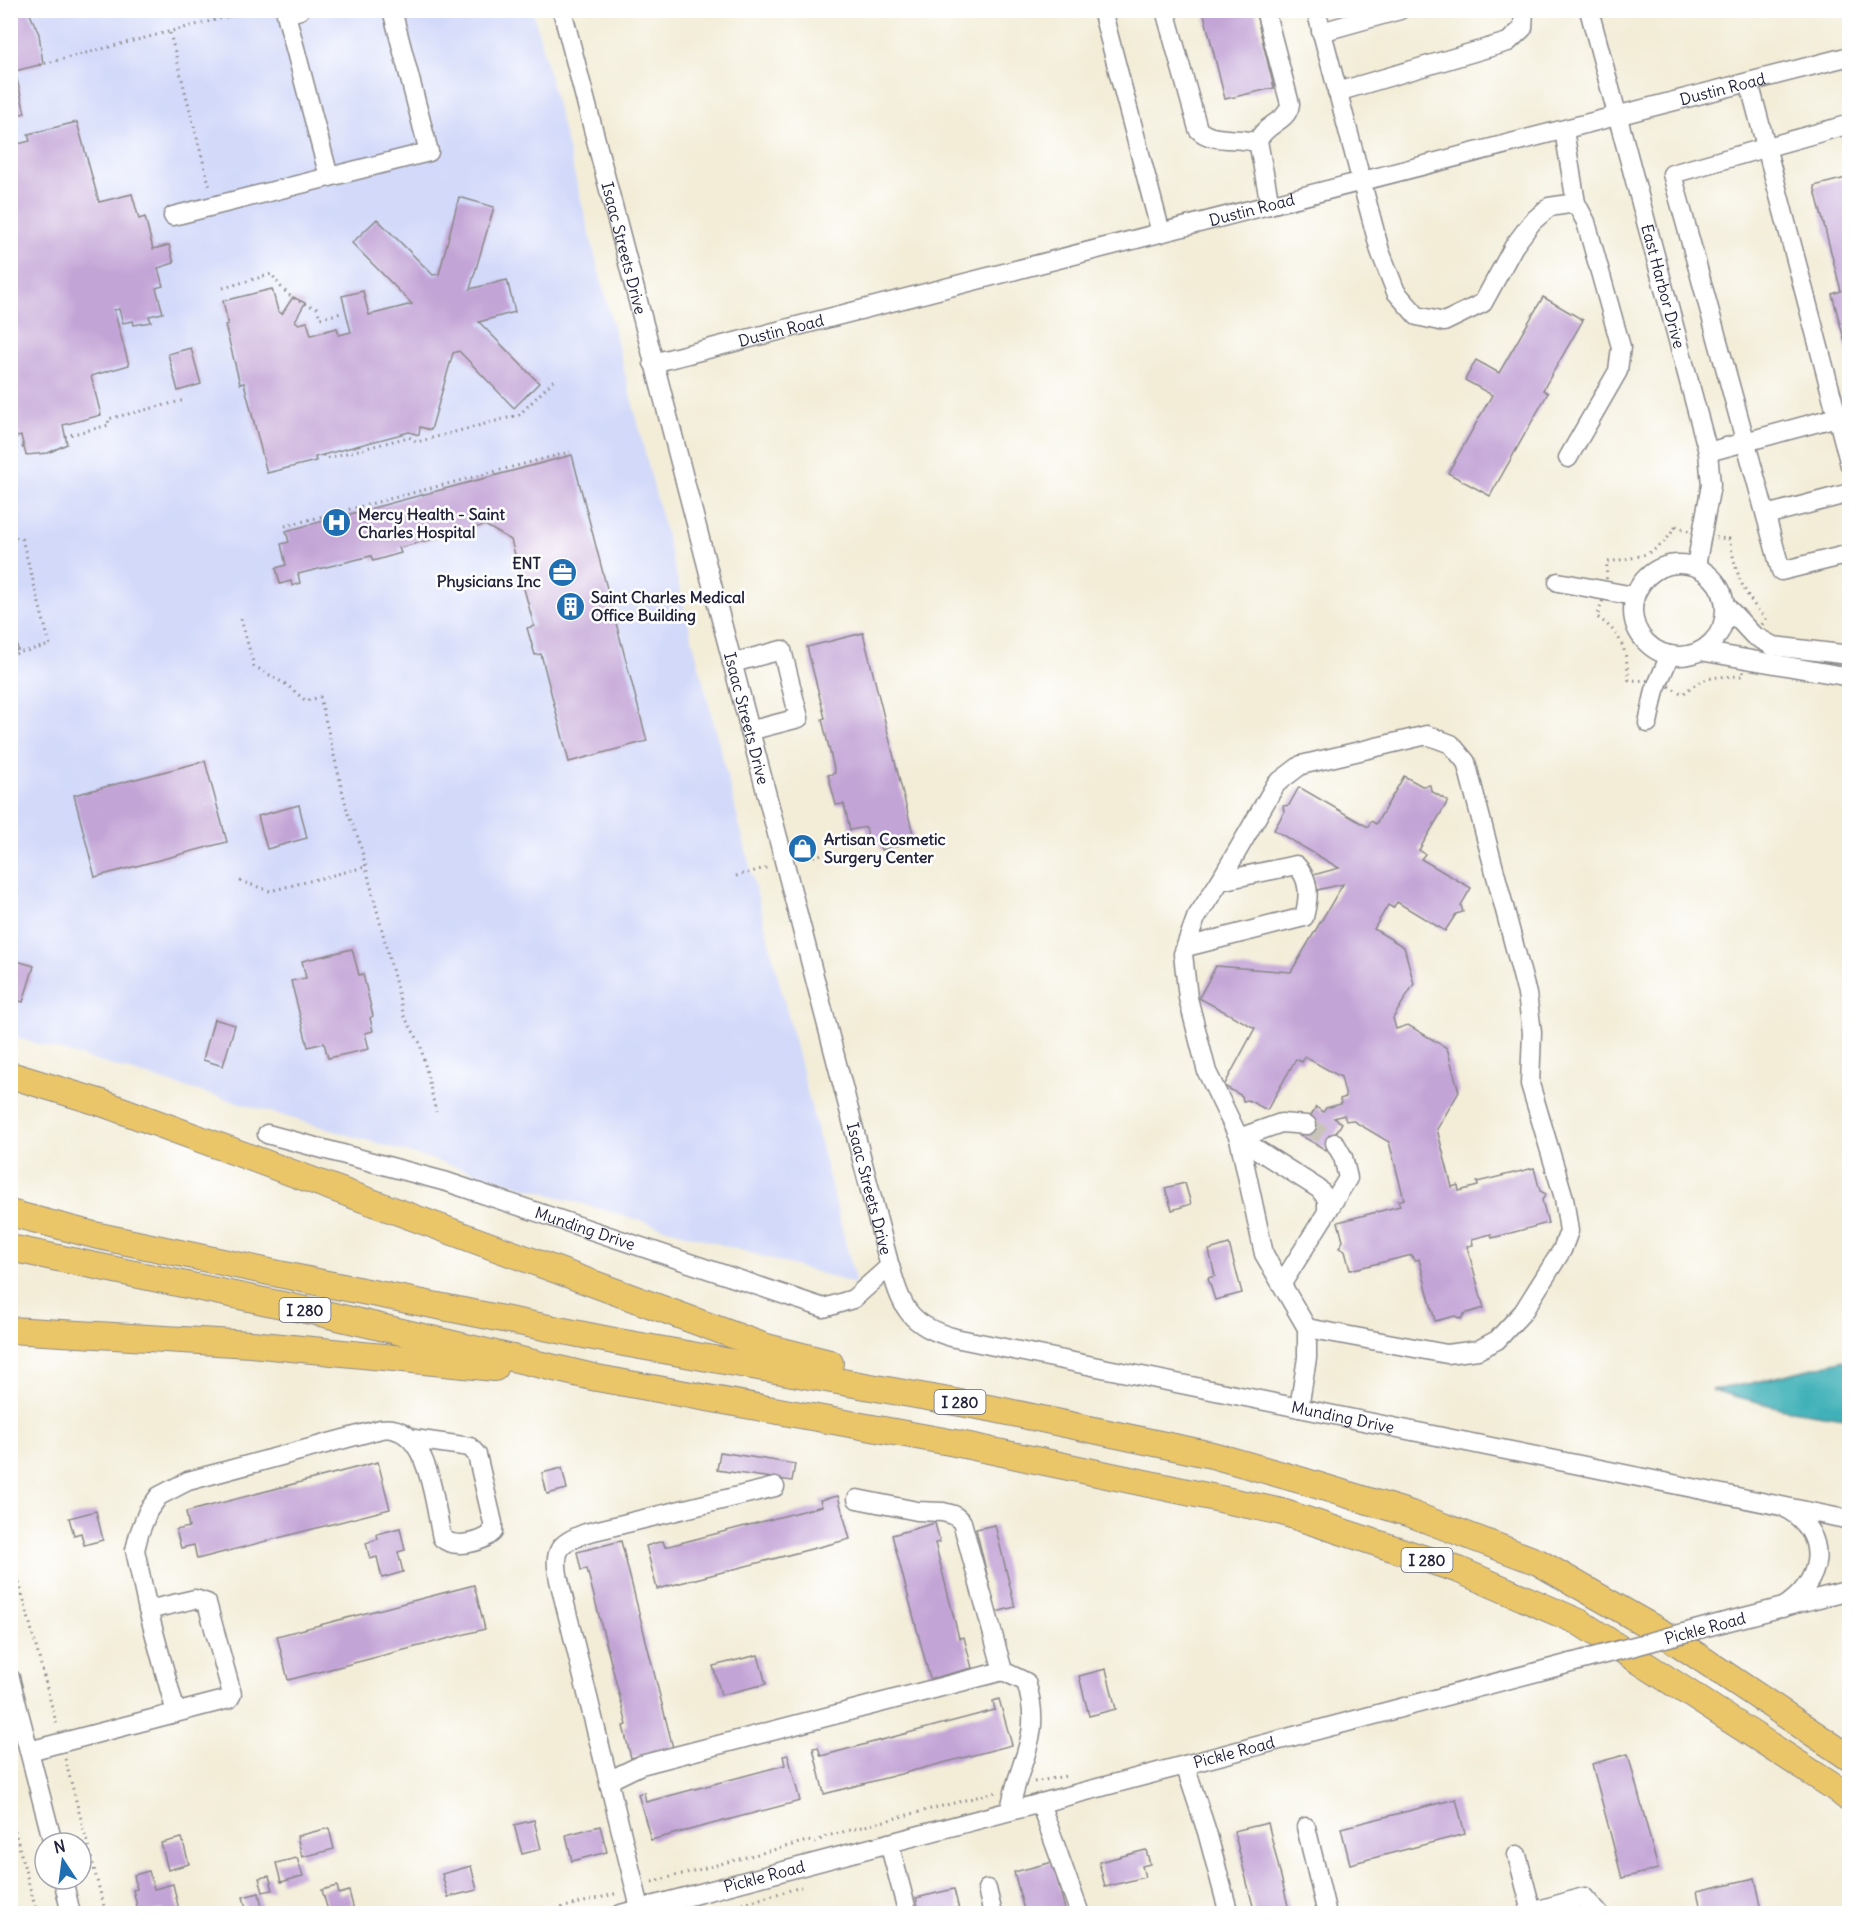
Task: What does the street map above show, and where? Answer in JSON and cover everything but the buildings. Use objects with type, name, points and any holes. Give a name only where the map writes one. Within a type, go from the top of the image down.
[{"type":"highway","points":[[10,1075],[102,1102],[763,1346],[854,1369],[939,1397]]},
{"type":"highway","name":"I 280","points":[[10,1213],[94,1235],[317,1282],[624,1343],[939,1397],[1212,1455],[1411,1514],[1538,1563],[1669,1637],[1850,1758]]},
{"type":"highway","name":"I 280","points":[[10,1248],[325,1314],[597,1378],[955,1443],[1282,1512],[1448,1567],[1579,1622],[1834,1787],[1850,1800]]},
{"type":"highway","points":[[10,1330],[251,1344],[597,1378]]},
{"type":"street","points":[[300,10],[286,14],[329,177]]},
{"type":"street","points":[[173,216],[429,152],[392,10]]},
{"type":"street","name":"Isaac Streets Drive","points":[[562,10],[890,1266],[903,1306],[912,1318]]},
{"type":"street","points":[[1102,10],[1161,233]]},
{"type":"street","points":[[1165,10],[1198,129],[1209,136],[1247,139],[1258,144]]},
{"type":"street","points":[[1265,10],[1290,104],[1285,117],[1267,128],[1258,144],[1270,205]]},
{"type":"street","points":[[1316,10],[1360,182],[1396,292],[1417,316],[1444,322],[1483,303],[1514,246],[1532,222],[1549,207],[1576,203]]},
{"type":"street","points":[[1321,32],[1400,10]]},
{"type":"street","points":[[1337,92],[1508,42],[1523,28],[1524,10]]},
{"type":"street","name":"East Harbor Drive","points":[[1589,10],[1708,452],[1711,485],[1696,566]]},
{"type":"street","name":"Dustin Road","points":[[653,363],[1850,56]]},
{"type":"street","points":[[1749,82],[1837,417],[1846,437],[1850,465]]},
{"type":"street","points":[[1850,124],[1672,174],[1781,572],[1850,554]]},
{"type":"street","points":[[1563,130],[1576,203],[1586,222],[1621,347],[1618,372],[1568,458]]},
{"type":"street","points":[[1708,452],[1837,417]]},
{"type":"street","points":[[1766,515],[1850,493]]},
{"type":"street","points":[[1681,563],[1696,566],[1710,574],[1720,586],[1727,608],[1725,624],[1712,643],[1700,651],[1685,656],[1670,655],[1655,650],[1643,639],[1635,626],[1632,611],[1634,596],[1641,582],[1659,568],[1681,563]]},
{"type":"street","points":[[1558,582],[1634,596]]},
{"type":"street","points":[[1727,608],[1753,635],[1773,645],[1850,655]]},
{"type":"street","points":[[732,663],[782,650],[794,695],[799,718],[749,731]]},
{"type":"street","points":[[1700,651],[1850,677]]},
{"type":"street","points":[[1648,723],[1659,681],[1670,655]]},
{"type":"street","points":[[1299,1408],[1307,1358],[1307,1328],[1283,1282],[1264,1254],[1239,1138],[1207,1072],[1188,998],[1183,954],[1196,918],[1276,784],[1301,765],[1426,735],[1451,744],[1466,762],[1527,994],[1532,1032],[1530,1084],[1564,1198],[1569,1231],[1562,1250],[1523,1312],[1497,1340],[1478,1350],[1447,1354],[1307,1328]]},
{"type":"street","points":[[1186,946],[1305,917],[1309,899],[1305,874],[1296,865],[1220,881]]},
{"type":"street","points":[[1239,1138],[1281,1123],[1306,1125]]},
{"type":"street","name":"Munding Drive","points":[[267,1134],[447,1182],[824,1308],[853,1299],[890,1266]]},
{"type":"street","points":[[1239,1138],[1319,1189],[1327,1199],[1327,1212]]},
{"type":"street","points":[[1283,1282],[1348,1178],[1343,1157],[1335,1143]]},
{"type":"street","name":"Munding Drive","points":[[912,1318],[937,1333],[955,1338],[1850,1520]]},
{"type":"street","points":[[176,1713],[148,1610],[135,1550],[148,1511],[159,1496],[171,1487],[391,1427],[414,1439],[470,1447],[477,1455],[493,1523],[493,1532],[487,1537],[456,1545],[448,1544],[442,1538],[425,1462],[414,1439]]},
{"type":"street","points":[[640,1908],[557,1570],[557,1555],[560,1547],[586,1533],[775,1487]]},
{"type":"street","points":[[857,1499],[917,1511],[949,1513],[962,1522],[1003,1671]]},
{"type":"street","name":"Munding Drive","points":[[1780,1506],[1807,1525],[1812,1535],[1816,1555],[1814,1576],[1808,1586],[1782,1608]]},
{"type":"street","name":"Pickle Road","points":[[621,1914],[1850,1590]]},
{"type":"street","points":[[29,1751],[229,1699],[232,1694],[207,1603],[195,1599],[148,1610]]},
{"type":"street","points":[[610,1786],[612,1779],[641,1765],[1003,1671],[1026,1682],[1032,1703],[1032,1739],[1014,1786],[1010,1811]]},
{"type":"street","points":[[10,1678],[50,1831]]},
{"type":"street","points":[[1185,1765],[1208,1832],[1229,1914]]},
{"type":"street","points":[[1040,1803],[1080,1914]]},
{"type":"street","points":[[1306,1827],[1327,1914]]},
{"type":"street","points":[[889,1843],[908,1914]]},
{"type":"street","points":[[1516,1855],[1529,1913],[1584,1897],[1599,1914]]},
{"type":"street","points":[[987,1889],[993,1914]]},
{"type":"street","points":[[66,1891],[71,1914]]},
{"type":"path","points":[[228,10],[230,18]]},
{"type":"path","points":[[39,65],[230,18],[254,10]]},
{"type":"path","points":[[170,33],[212,196]]},
{"type":"path","points":[[223,288],[272,274],[286,294],[302,304],[316,308],[320,318],[342,313]]},
{"type":"path","points":[[323,455],[327,458],[409,437],[417,442],[519,415],[554,380]]},
{"type":"path","points":[[65,436],[109,425],[108,419],[185,400]]},
{"type":"path","points":[[10,450],[24,447]]},
{"type":"path","points":[[285,526],[570,452]]},
{"type":"path","points":[[1676,526],[1701,536],[1729,539],[1736,570],[1747,599],[1766,619],[1744,648],[1743,676],[1713,677],[1697,681],[1683,694],[1659,681],[1629,680],[1624,649],[1614,628],[1597,617],[1606,591],[1607,562],[1644,556],[1665,543],[1676,526]]},
{"type":"path","points":[[10,536],[22,539],[50,645],[10,655]]},
{"type":"path","points":[[241,619],[254,666],[287,685],[306,701],[320,697],[348,814],[366,867],[404,1016],[420,1043],[436,1112]]},
{"type":"path","points":[[240,881],[270,891],[366,867]]},
{"type":"path","points":[[10,1813],[37,1914]]},
{"type":"shaded area","name":"Mercy Health - Saint Charles Hospital","points":[[10,11],[533,11],[856,1284],[11,1036]]},
{"type":"water","points":[[1849,1359],[1849,1419],[1784,1409],[1712,1390],[1752,1383]]},
{"type":"tunnel","points":[[1307,1125],[1335,1143]]},
{"type":"place","name":"Mercy Health - Saint Charles Hospital","points":[[337,523]]},
{"type":"place","name":"ENT Physicians Inc","points":[[562,572]]},
{"type":"place","name":"Saint Charles Medical Office Building","points":[[570,606]]},
{"type":"place","name":"Artisan Cosmetic Surgery Center","points":[[803,848]]}]
